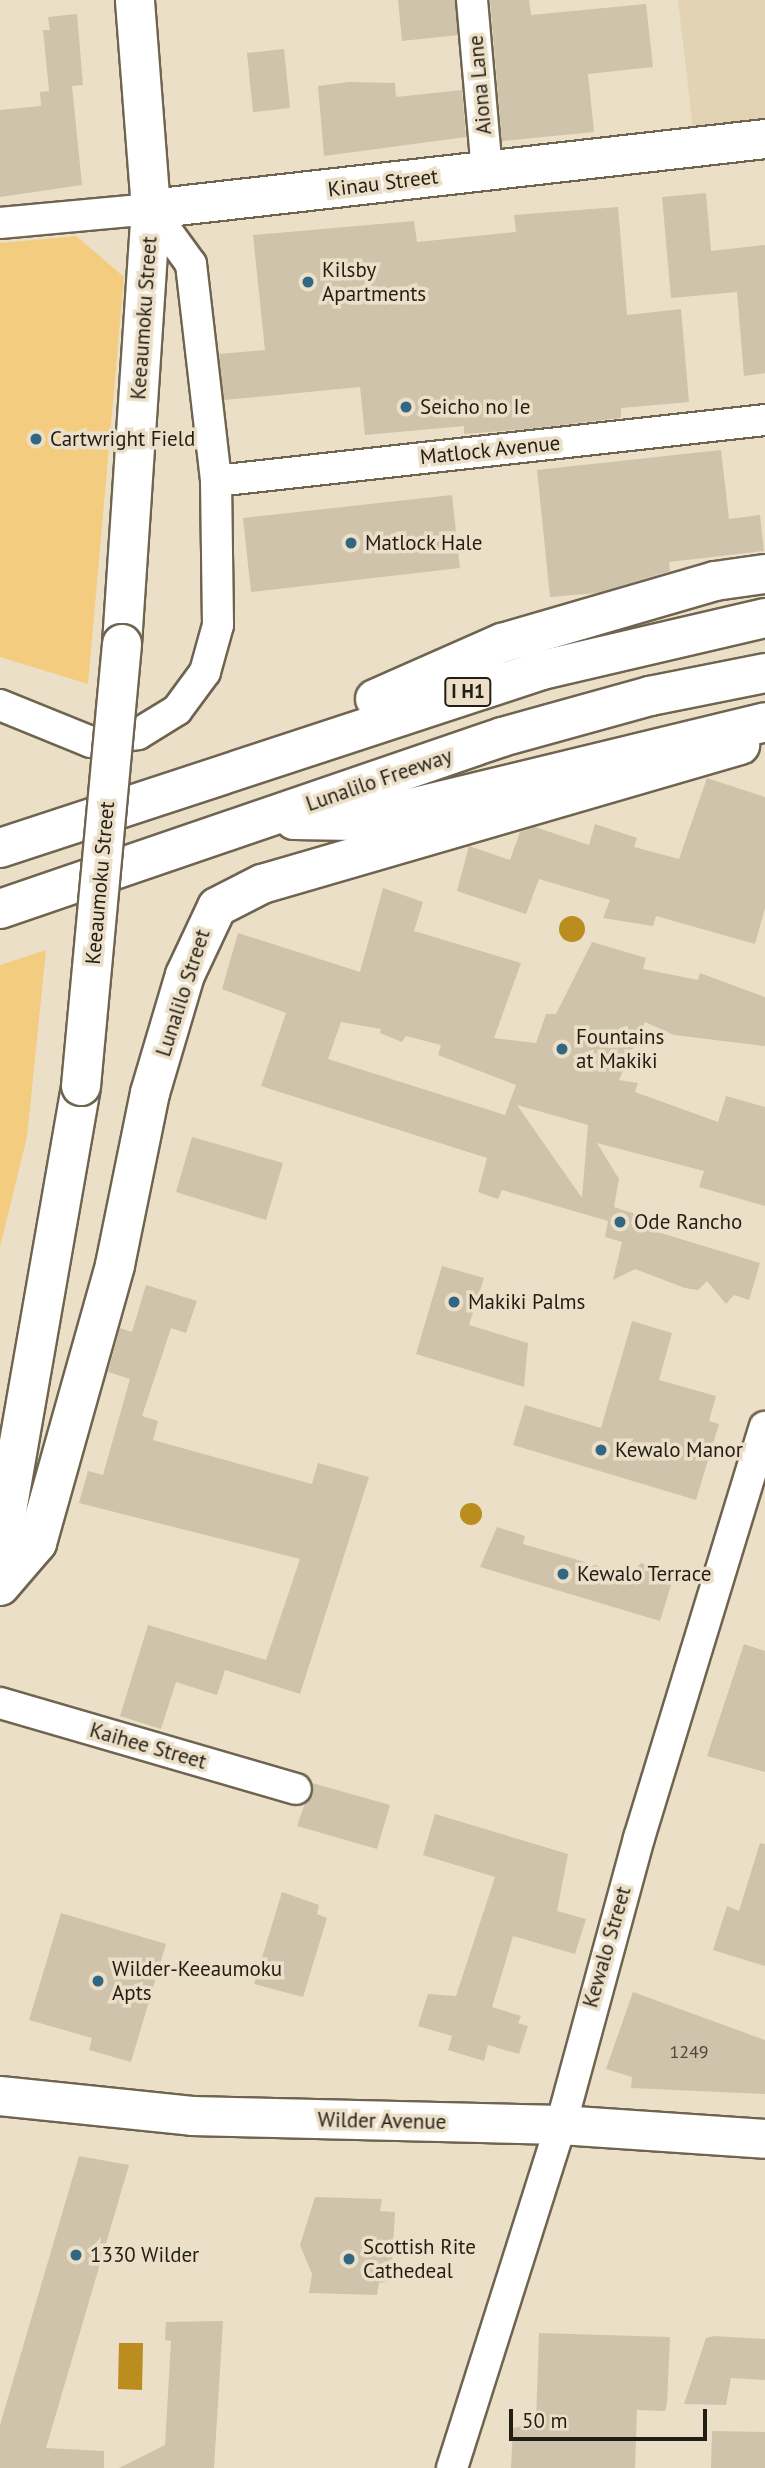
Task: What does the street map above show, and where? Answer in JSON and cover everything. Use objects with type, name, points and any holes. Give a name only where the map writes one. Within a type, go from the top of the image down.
[{"type":"main road","name":"Keeaumoku Street","points":[[0,1551],[35,1368],[82,1086],[122,644],[151,209],[135,0]]},
{"type":"main road","name":"Kinau Street","points":[[151,209],[765,139]]},
{"type":"main road","points":[[177,786],[502,643],[715,581],[765,574]]},
{"type":"main road","name":"I H1","points":[[0,848],[177,786],[542,670],[765,618]]},
{"type":"main road","name":"Lunalilo Freeway","points":[[0,909],[576,715],[765,673]]},
{"type":"main road","points":[[267,819],[357,821],[765,722]]},
{"type":"main road","name":"Lunalilo Street","points":[[0,1586],[37,1543],[116,1265],[150,1093],[186,975],[217,907],[262,884],[765,737]]},
{"type":"main road","points":[[35,1368],[82,1379]]},
{"type":"main road","name":"Wilder Avenue","points":[[0,2096],[192,2116],[561,2125],[765,2139]]},
{"type":"street","name":"Aiona Lane","points":[[472,0],[487,170]]},
{"type":"street","name":"Kinau Street","points":[[0,223],[151,209]]},
{"type":"street","name":"Keeaumoku Street","points":[[0,705],[91,742],[138,734],[177,710],[205,672],[218,625],[216,481],[191,264],[151,209]]},
{"type":"street","name":"Matlock Avenue","points":[[216,481],[765,420]]},
{"type":"street","name":"Kewalo Street","points":[[452,2468],[561,2125],[639,1838],[765,1427]]},
{"type":"street","name":"Kaihee Street","points":[[0,1703],[296,1789]]},
{"type":"shaded area","points":[[678,0],[765,0],[765,139],[695,147]]},
{"type":"shaded area","name":"Cartwright Field","points":[[76,236],[124,277],[88,684],[0,657],[0,243]]},
{"type":"shaded area","points":[[572,916],[581,920],[585,929],[581,938],[572,942],[563,938],[559,929],[563,920]]},
{"type":"shaded area","points":[[46,950],[27,1137],[0,1247],[0,965]]},
{"type":"shaded area","points":[[471,1503],[479,1506],[482,1514],[479,1522],[471,1525],[463,1522],[460,1514],[463,1506]]},
{"type":"shaded area","points":[[119,2343],[143,2343],[142,2390],[118,2389]]},
{"type":"building","points":[[398,0],[455,0],[458,35],[402,41]]},
{"type":"building","points":[[490,0],[529,0],[531,15],[646,4],[653,67],[588,74],[594,132],[502,141]]},
{"type":"building","points":[[77,14],[83,85],[72,86],[82,185],[0,197],[0,110],[41,106],[40,92],[49,91],[43,30],[50,30],[48,17]]},
{"type":"building","points":[[284,49],[290,108],[253,112],[247,53]]},
{"type":"building","points":[[349,82],[395,83],[396,97],[462,90],[466,137],[324,156],[318,86]]},
{"type":"building","points":[[706,193],[711,251],[765,245],[765,373],[744,376],[737,292],[671,298],[662,197]]},
{"type":"building","points":[[618,207],[627,315],[681,309],[689,402],[621,408],[621,418],[528,429],[464,434],[464,426],[365,435],[360,387],[224,400],[219,354],[265,350],[253,235],[414,221],[417,242],[516,232],[514,215]]},
{"type":"building","points":[[721,450],[729,519],[760,515],[764,551],[669,562],[670,571],[597,593],[550,597],[537,470]]},
{"type":"building","name":"Matlock Hale","points":[[452,495],[460,568],[251,592],[243,518]]},
{"type":"building","points":[[707,778],[765,797],[765,908],[755,944],[656,916],[653,926],[603,918],[610,900],[539,879],[526,914],[457,891],[469,846],[510,860],[520,832],[535,827],[589,845],[595,824],[637,838],[634,847],[679,859]]},
{"type":"building","points":[[383,888],[423,902],[414,931],[521,963],[494,1038],[536,1043],[546,1014],[556,1014],[592,942],[646,958],[643,969],[698,980],[700,973],[765,997],[765,1046],[674,1035],[645,1022],[619,1080],[638,1083],[635,1092],[718,1122],[726,1096],[765,1107],[765,1206],[699,1187],[704,1171],[597,1143],[619,1179],[614,1207],[635,1214],[631,1224],[760,1263],[749,1300],[734,1295],[726,1304],[707,1281],[698,1290],[685,1288],[635,1269],[613,1280],[622,1242],[605,1237],[608,1221],[502,1190],[498,1199],[478,1192],[487,1158],[261,1086],[286,1013],[222,989],[238,933],[360,972]],"holes":[[[341,1022],[381,1029],[380,1033],[402,1042],[406,1036],[441,1045],[438,1055],[516,1085],[505,1115],[328,1059]],[[517,1105],[588,1125],[582,1198]]]},
{"type":"building","points":[[192,1137],[283,1163],[266,1220],[176,1192]]},
{"type":"building","name":"Makiki Palms","points":[[442,1266],[484,1278],[469,1325],[528,1343],[524,1387],[416,1354]]},
{"type":"building","points":[[146,1285],[197,1301],[186,1333],[171,1328],[142,1416],[158,1421],[153,1440],[312,1484],[318,1463],[369,1477],[300,1694],[225,1670],[217,1695],[176,1682],[161,1729],[120,1716],[148,1625],[266,1660],[300,1559],[79,1503],[88,1471],[103,1475],[130,1379],[108,1372],[120,1328],[132,1332]]},
{"type":"building","points":[[632,1321],[672,1333],[659,1380],[716,1396],[709,1421],[719,1424],[696,1500],[513,1445],[525,1405],[601,1428]]},
{"type":"building","name":"Kewalo Terrace","points":[[497,1527],[525,1536],[523,1544],[630,1575],[641,1563],[675,1572],[660,1621],[480,1567]]},
{"type":"building","points":[[744,1644],[765,1651],[765,1772],[707,1756]]},
{"type":"building","points":[[312,1783],[390,1805],[377,1849],[297,1826]]},
{"type":"building","points":[[435,1814],[568,1854],[557,1911],[586,1919],[575,1954],[513,1936],[492,2007],[521,2016],[518,2023],[528,2026],[519,2054],[488,2045],[484,2061],[448,2050],[452,2036],[418,2026],[428,1994],[456,1996],[495,1877],[423,1855]]},
{"type":"building","points":[[760,1843],[765,1844],[765,1966],[713,1950],[727,1906],[739,1911]]},
{"type":"building","points":[[282,1892],[319,1905],[317,1914],[327,1918],[303,1997],[254,1984]]},
{"type":"building","name":"Wilder-Keeaumoku Apts","points":[[61,1913],[166,1944],[131,2062],[89,2050],[92,2038],[29,2020]]},
{"type":"building","points":[[633,1992],[765,2040],[765,2094],[631,2088],[632,2077],[606,2069]]},
{"type":"building","name":"1330 Wilder","points":[[79,2156],[129,2165],[46,2448],[104,2451],[104,2468],[0,2468],[0,2425]]},
{"type":"building","name":"Scottish Rite Cathedeal","points":[[315,2197],[382,2199],[380,2211],[395,2212],[391,2281],[379,2283],[377,2295],[309,2293],[312,2274],[300,2245]]},
{"type":"building","points":[[223,2321],[214,2468],[119,2468],[165,2445],[171,2341],[165,2340],[166,2322]]},
{"type":"building","points":[[539,2333],[670,2337],[667,2404],[665,2411],[637,2410],[635,2468],[511,2468],[513,2428],[536,2423]]},
{"type":"building","points":[[714,2336],[765,2339],[765,2380],[731,2378],[726,2405],[684,2404],[706,2338]]},
{"type":"building","points":[[712,2431],[765,2432],[765,2468],[711,2468]]},
{"type":"place","name":"Kilsby Apartments","points":[[308,282]]},
{"type":"place","name":"Seicho no Ie","points":[[406,407]]},
{"type":"place","name":"Cartwright Field","points":[[36,439]]},
{"type":"place","name":"Matlock Hale","points":[[351,543]]},
{"type":"place","name":"Fountains at Makiki","points":[[562,1049]]},
{"type":"place","name":"Ode Rancho","points":[[620,1222]]},
{"type":"place","name":"Makiki Palms","points":[[454,1302]]},
{"type":"place","name":"Kewalo Manor","points":[[601,1450]]},
{"type":"place","name":"Kewalo Terrace","points":[[563,1574]]},
{"type":"place","name":"Wilder-Keeaumoku Apts","points":[[98,1981]]},
{"type":"place","name":"1330 Wilder","points":[[76,2255]]},
{"type":"place","name":"Scottish Rite Cathedeal","points":[[349,2259]]}]
